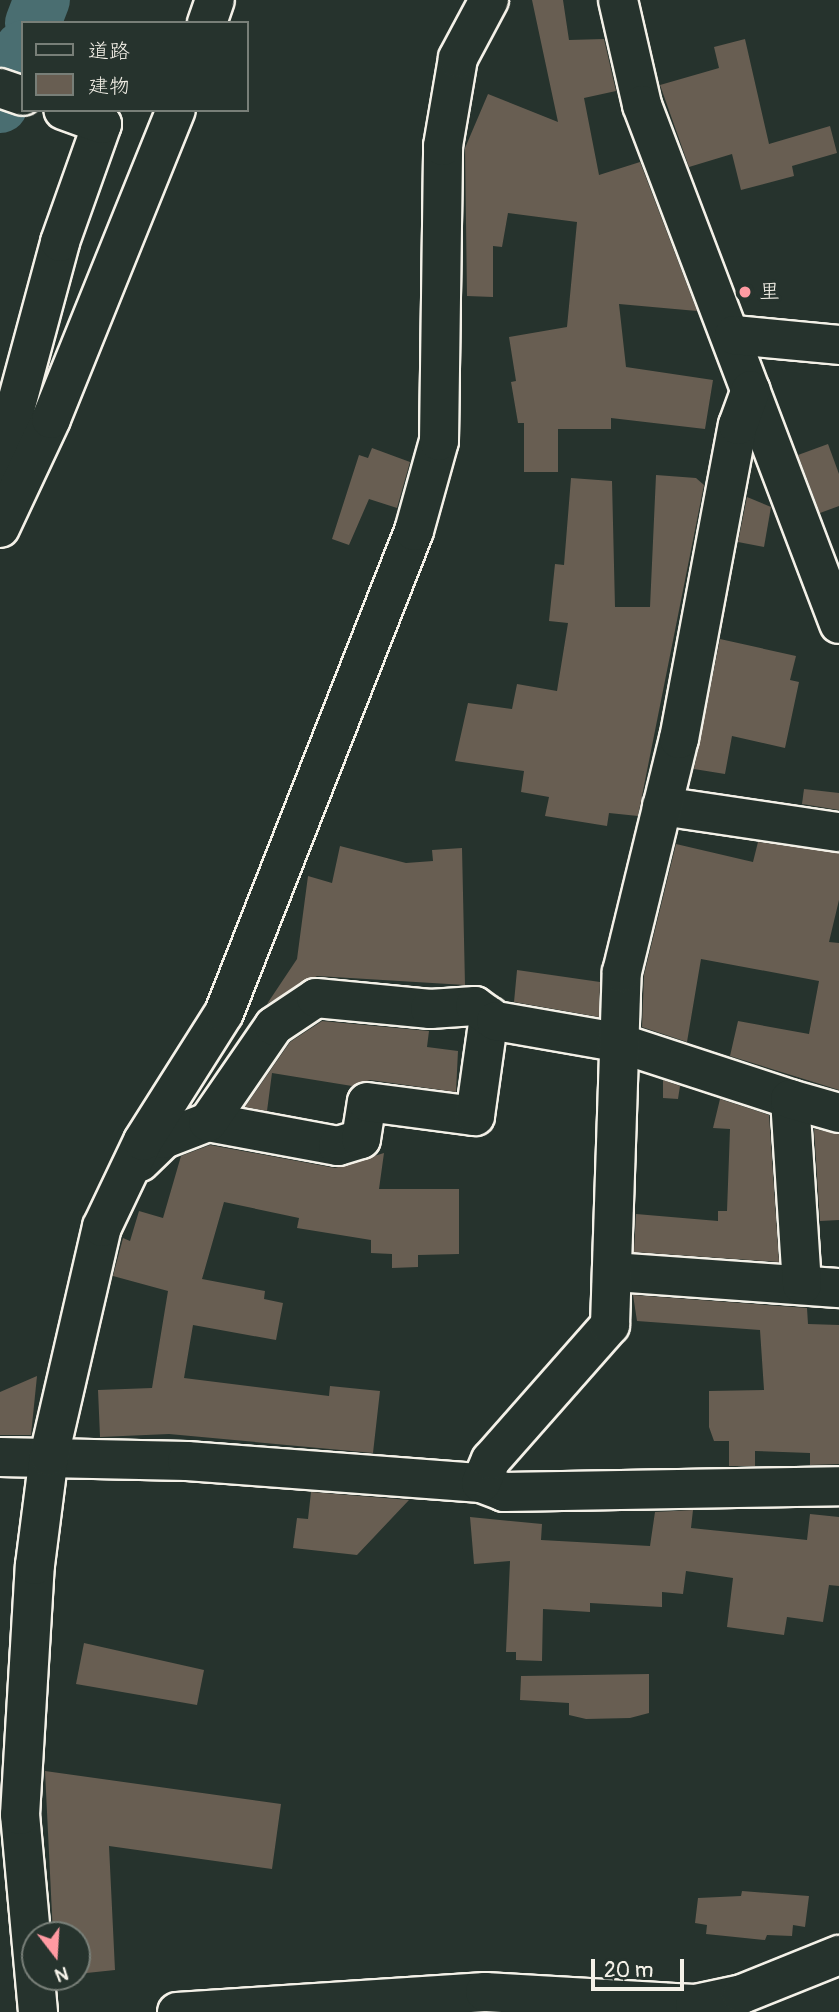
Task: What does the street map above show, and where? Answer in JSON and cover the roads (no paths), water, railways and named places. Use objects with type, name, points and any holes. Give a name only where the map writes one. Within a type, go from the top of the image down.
[{"type":"street","points":[[208,21],[215,0]]},
{"type":"street","points":[[38,2012],[20,1815],[30,1621],[49,1457],[102,1227],[132,1169],[224,1013],[414,531],[439,441],[443,146],[458,58],[489,0]]},
{"type":"street","points":[[618,0],[642,105],[734,335],[751,390],[825,545],[839,624]]},
{"type":"street","points":[[0,88],[21,95]]},
{"type":"street","points":[[0,465],[60,242],[102,124],[69,112]]},
{"type":"street","points":[[0,528],[62,394],[175,112]]},
{"type":"street","points":[[734,335],[839,345]]},
{"type":"street","points":[[481,1483],[491,1460],[610,1325],[614,1272],[616,1042],[627,948],[662,806],[738,425],[751,390]]},
{"type":"street","points":[[662,806],[839,832]]},
{"type":"street","points":[[208,1122],[274,1026],[303,1002],[475,1006],[489,1016],[616,1042],[839,1113]]},
{"type":"street","points":[[132,1169],[164,1139],[208,1122],[338,1146],[361,1139],[367,1102],[475,1116],[489,1016]]},
{"type":"street","points":[[790,1098],[802,1285]]},
{"type":"street","points":[[614,1272],[839,1288]]},
{"type":"street","points":[[0,1457],[49,1457],[481,1483],[504,1492],[586,1494],[839,1486]]},
{"type":"street","points":[[177,2012],[485,1992],[695,2004],[742,1994],[839,1955]]},
{"type":"waterway","points":[[34,21],[42,0]]},
{"type":"waterway","points":[[0,105],[21,53]]},
{"type":"place","name":"里","points":[[745,292]]}]
